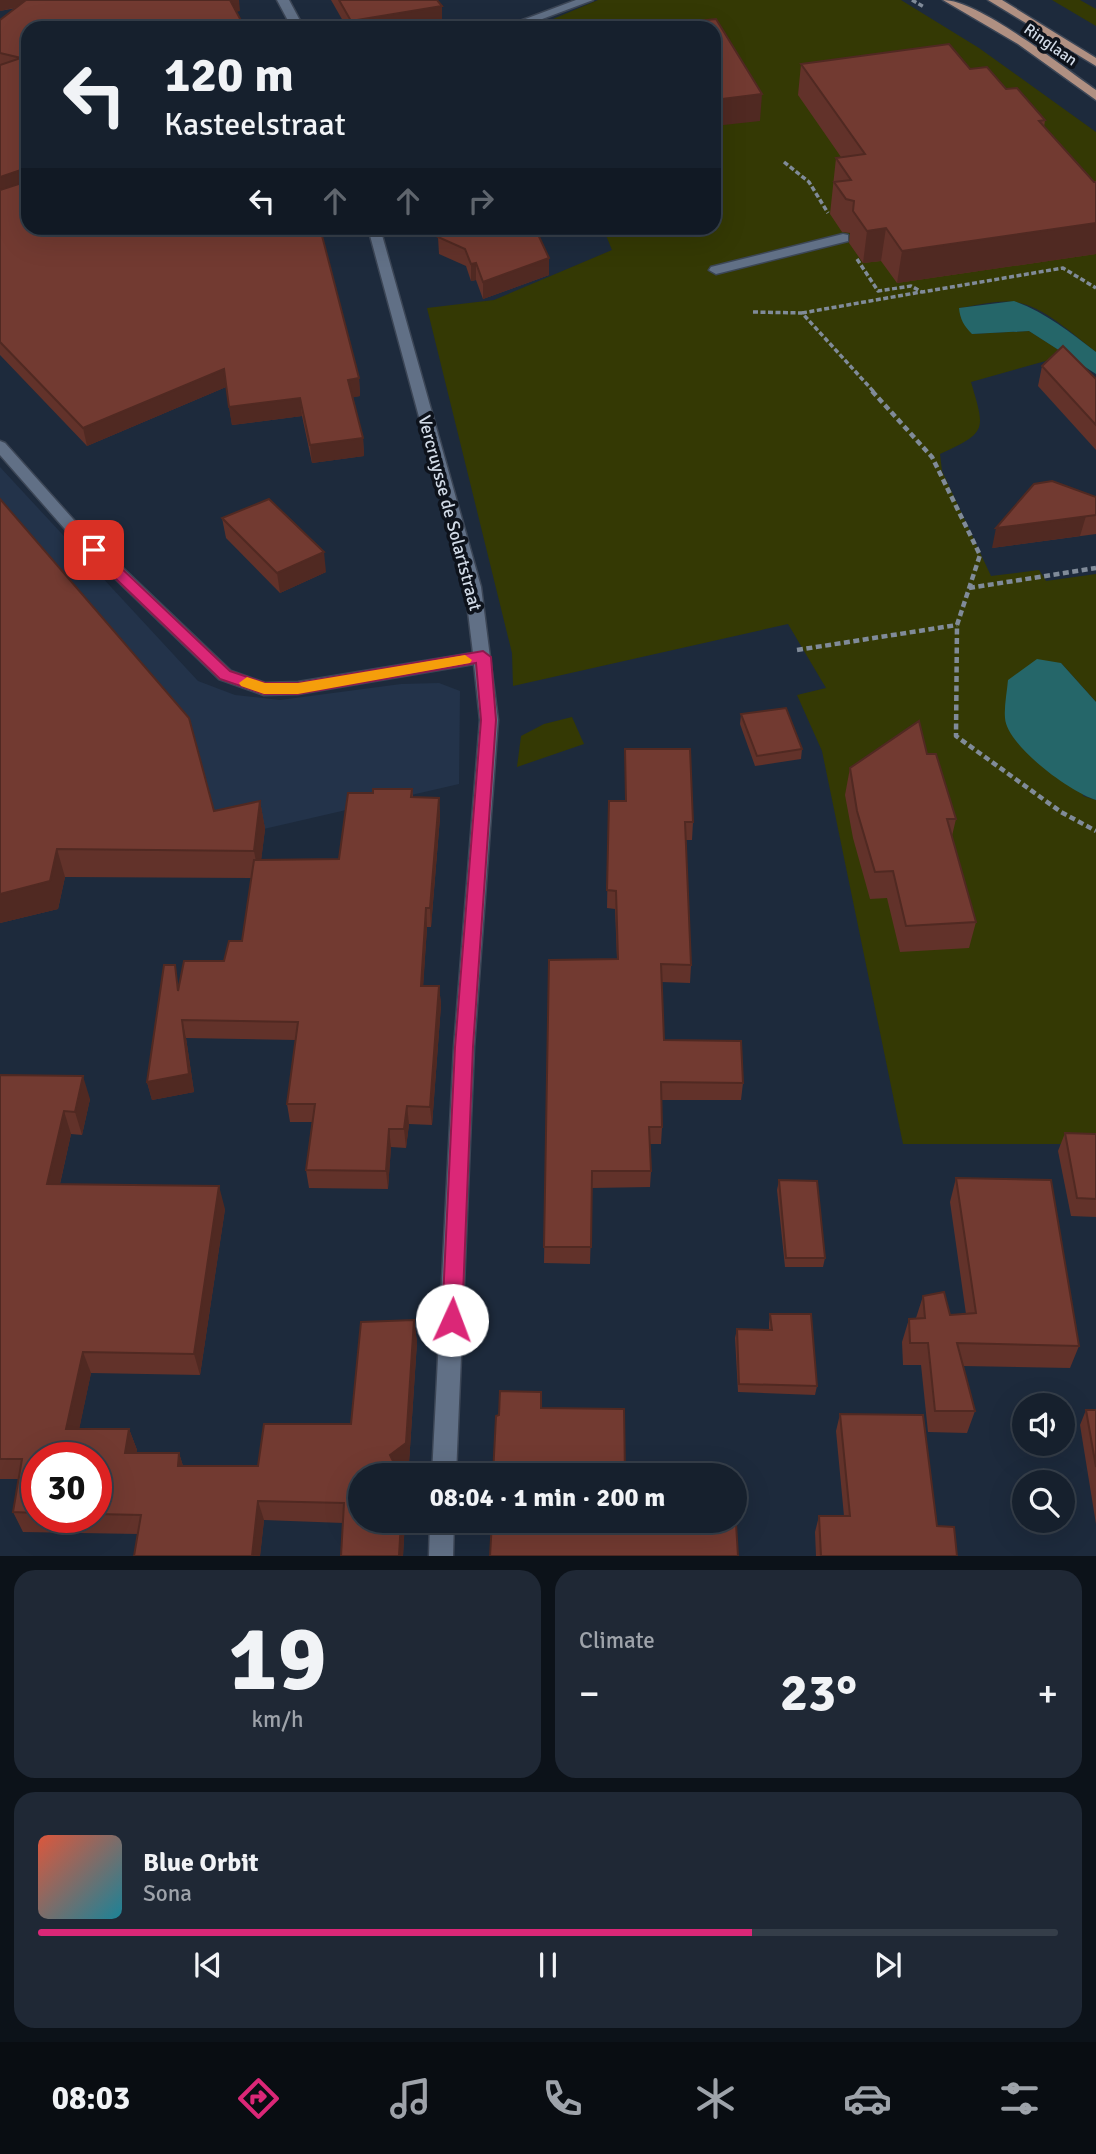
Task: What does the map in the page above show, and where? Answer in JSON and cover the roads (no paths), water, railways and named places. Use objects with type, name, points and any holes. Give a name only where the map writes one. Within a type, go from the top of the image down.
[{"type":"main road","name":"Ringlaan","points":[[949,0],[1022,42],[1096,96]]},
{"type":"main road","name":"Ringlaan","points":[[994,0],[1096,63]]},
{"type":"street","points":[[283,0],[294,21]]},
{"type":"street","points":[[527,21],[587,0]]},
{"type":"street","name":"Vercruysse de Solartstraat","points":[[375,235],[474,587],[489,720],[464,1047],[445,1463]]},
{"type":"street","points":[[716,270],[843,238]]},
{"type":"street","points":[[0,446],[76,532],[225,675],[264,689],[298,688],[483,657]]},
{"type":"street","points":[[441,1556],[442,1533]]}]
